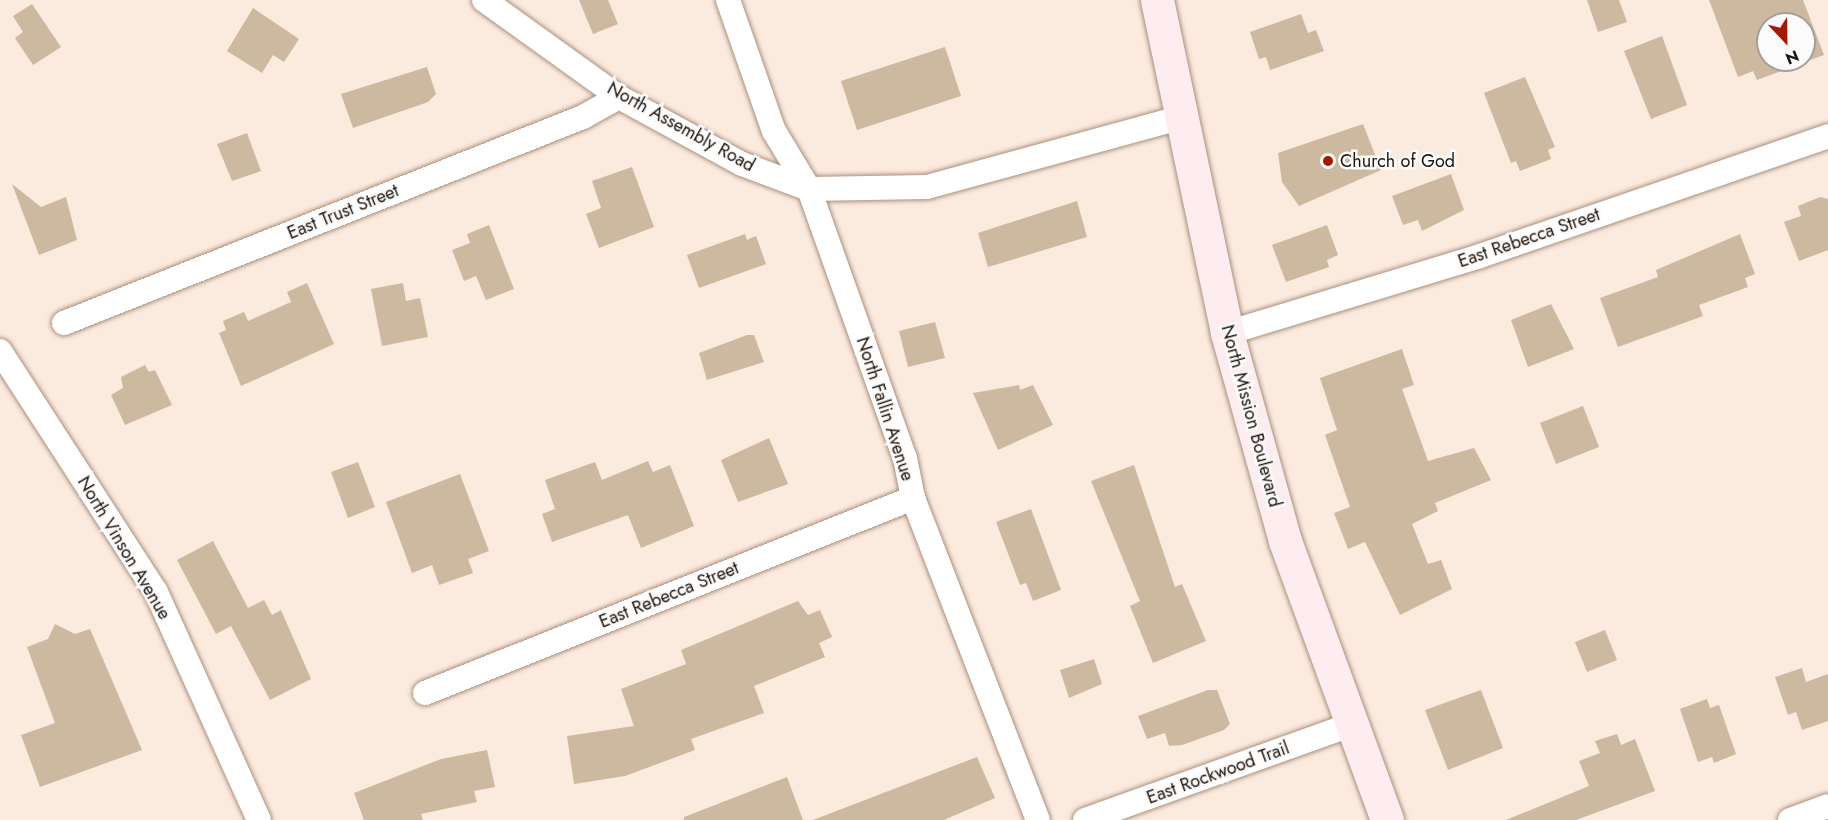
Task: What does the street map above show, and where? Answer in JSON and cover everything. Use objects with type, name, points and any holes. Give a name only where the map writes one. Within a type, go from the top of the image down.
[{"type":"main road","name":"North Mission Boulevard","points":[[1157,0],[1227,333],[1285,541],[1350,725],[1387,820]]},
{"type":"street","name":"North Assembly Road","points":[[484,0],[619,97],[742,164],[809,189],[927,188],[1180,118]]},
{"type":"street","name":"North Fallin Avenue","points":[[728,0],[774,131],[809,189],[905,458],[913,498],[1038,820]]},
{"type":"street","name":"East Trust Street","points":[[64,323],[583,117],[619,97]]},
{"type":"street","name":"East Rebecca Street","points":[[1227,333],[1480,256],[1828,136]]},
{"type":"street","name":"North Vinson Avenue","points":[[0,351],[156,592],[259,820]]},
{"type":"street","name":"East Rebecca Street","points":[[425,693],[913,498]]},
{"type":"street","name":"East Rockwood Trail","points":[[1085,820],[1350,725]]},
{"type":"street","points":[[1790,820],[1828,806]]},
{"type":"building","points":[[579,0],[608,0],[618,24],[593,34]]},
{"type":"building","points":[[1587,0],[1619,0],[1627,22],[1598,32]]},
{"type":"building","points":[[1709,0],[1803,0],[1808,12],[1756,12],[1756,72],[1778,72],[1757,80],[1753,71],[1738,77]]},
{"type":"building","points":[[32,4],[61,47],[33,65],[15,38],[23,32],[13,16]]},
{"type":"building","points":[[253,8],[299,39],[284,62],[273,55],[262,73],[227,51]]},
{"type":"building","points":[[1301,14],[1308,33],[1316,30],[1324,51],[1270,70],[1266,57],[1259,59],[1250,32]]},
{"type":"building","points":[[1816,34],[1824,55],[1816,58]]},
{"type":"building","points":[[1662,36],[1687,105],[1651,119],[1624,51]]},
{"type":"building","points":[[945,47],[961,96],[857,130],[841,81]]},
{"type":"building","points":[[427,67],[436,94],[428,102],[353,128],[341,94]]},
{"type":"building","points":[[1525,77],[1555,147],[1548,150],[1551,159],[1520,171],[1516,161],[1511,163],[1484,93]]},
{"type":"building","name":"Church of God","points":[[1363,124],[1381,170],[1299,206],[1282,182],[1278,153]]},
{"type":"building","points":[[247,133],[261,171],[232,181],[217,144]]},
{"type":"building","points":[[632,167],[654,227],[599,248],[586,214],[601,208],[592,181]]},
{"type":"building","points":[[1451,174],[1464,210],[1422,231],[1418,220],[1403,225],[1392,196]]},
{"type":"building","points":[[12,184],[41,207],[66,197],[77,240],[39,255]]},
{"type":"building","points":[[1820,197],[1828,199],[1828,250],[1799,261],[1784,222],[1801,216],[1798,206]]},
{"type":"building","points":[[1077,201],[1087,237],[988,267],[978,233]]},
{"type":"building","points":[[489,225],[514,289],[486,300],[476,276],[464,281],[452,250],[470,243],[467,234]]},
{"type":"building","points":[[1327,225],[1338,255],[1327,260],[1329,267],[1286,282],[1272,245]]},
{"type":"building","points":[[745,234],[747,240],[756,236],[766,264],[699,288],[687,255]]},
{"type":"building","points":[[1740,234],[1755,274],[1745,278],[1748,287],[1699,305],[1703,316],[1618,347],[1600,298],[1658,277],[1656,270]]},
{"type":"building","points":[[307,283],[334,344],[241,386],[219,333],[226,330],[223,321],[244,312],[248,321],[291,302],[287,292]]},
{"type":"building","points":[[403,283],[406,301],[420,298],[428,337],[382,346],[371,289]]},
{"type":"building","points":[[1551,304],[1574,349],[1528,367],[1511,320]]},
{"type":"building","points":[[935,322],[945,358],[908,367],[899,331]]},
{"type":"building","points":[[747,335],[754,335],[764,362],[707,380],[699,353]]},
{"type":"building","points":[[1402,349],[1414,385],[1402,389],[1428,461],[1474,448],[1491,480],[1435,503],[1438,511],[1412,524],[1428,564],[1441,560],[1452,589],[1400,615],[1365,542],[1348,549],[1334,513],[1350,507],[1325,435],[1337,430],[1320,378]]},
{"type":"building","points":[[145,365],[149,372],[155,370],[172,405],[125,425],[111,395],[123,388],[121,377]]},
{"type":"building","points":[[1019,385],[1020,390],[1033,385],[1053,425],[998,450],[973,393]]},
{"type":"building","points":[[1583,406],[1599,447],[1556,464],[1540,423]]},
{"type":"building","points":[[769,438],[788,484],[738,502],[721,460]]},
{"type":"building","points":[[648,461],[653,472],[670,465],[694,526],[641,548],[628,515],[552,542],[542,514],[555,509],[545,480],[595,462],[602,480]]},
{"type":"building","points":[[358,462],[375,507],[348,518],[331,472]]},
{"type":"building","points":[[1134,465],[1175,587],[1182,584],[1206,641],[1153,663],[1130,606],[1140,601],[1091,481]]},
{"type":"building","points":[[460,474],[489,551],[468,559],[473,573],[439,585],[432,565],[412,573],[386,502]]},
{"type":"building","points":[[1031,509],[1061,590],[1033,601],[1026,583],[1020,585],[996,522]]},
{"type":"building","points":[[213,541],[248,608],[264,600],[272,615],[281,610],[311,679],[270,700],[231,626],[216,634],[177,560]]},
{"type":"building","points":[[798,601],[808,615],[820,610],[832,637],[819,643],[825,657],[754,686],[764,713],[691,739],[695,750],[625,776],[574,784],[567,736],[634,726],[621,689],[686,664],[681,650]]},
{"type":"building","points":[[55,624],[75,634],[90,629],[142,750],[40,787],[21,735],[55,723],[27,647],[48,639]]},
{"type":"building","points":[[1605,630],[1617,660],[1587,672],[1575,642]]},
{"type":"building","points":[[1094,659],[1102,684],[1069,698],[1060,670]]},
{"type":"building","points":[[1802,668],[1806,682],[1828,674],[1828,721],[1802,730],[1796,712],[1788,715],[1775,677]]},
{"type":"building","points":[[1208,690],[1217,690],[1230,724],[1224,730],[1182,745],[1169,746],[1165,733],[1147,739],[1138,716]]},
{"type":"building","points":[[1481,690],[1503,748],[1448,770],[1425,710]]},
{"type":"building","points":[[1707,699],[1710,708],[1719,705],[1736,754],[1714,763],[1712,757],[1698,762],[1680,709]]},
{"type":"building","points":[[1617,734],[1621,745],[1635,739],[1655,791],[1576,820],[1506,820],[1589,786],[1579,761],[1600,753],[1595,741]]},
{"type":"building","points":[[487,750],[495,787],[474,791],[477,802],[421,814],[423,820],[364,820],[354,793],[441,759]]},
{"type":"building","points":[[977,757],[995,798],[944,820],[813,820]]},
{"type":"building","points":[[787,777],[803,820],[684,820],[684,817]]},
{"type":"place","name":"Church of God","points":[[1328,161]]}]
